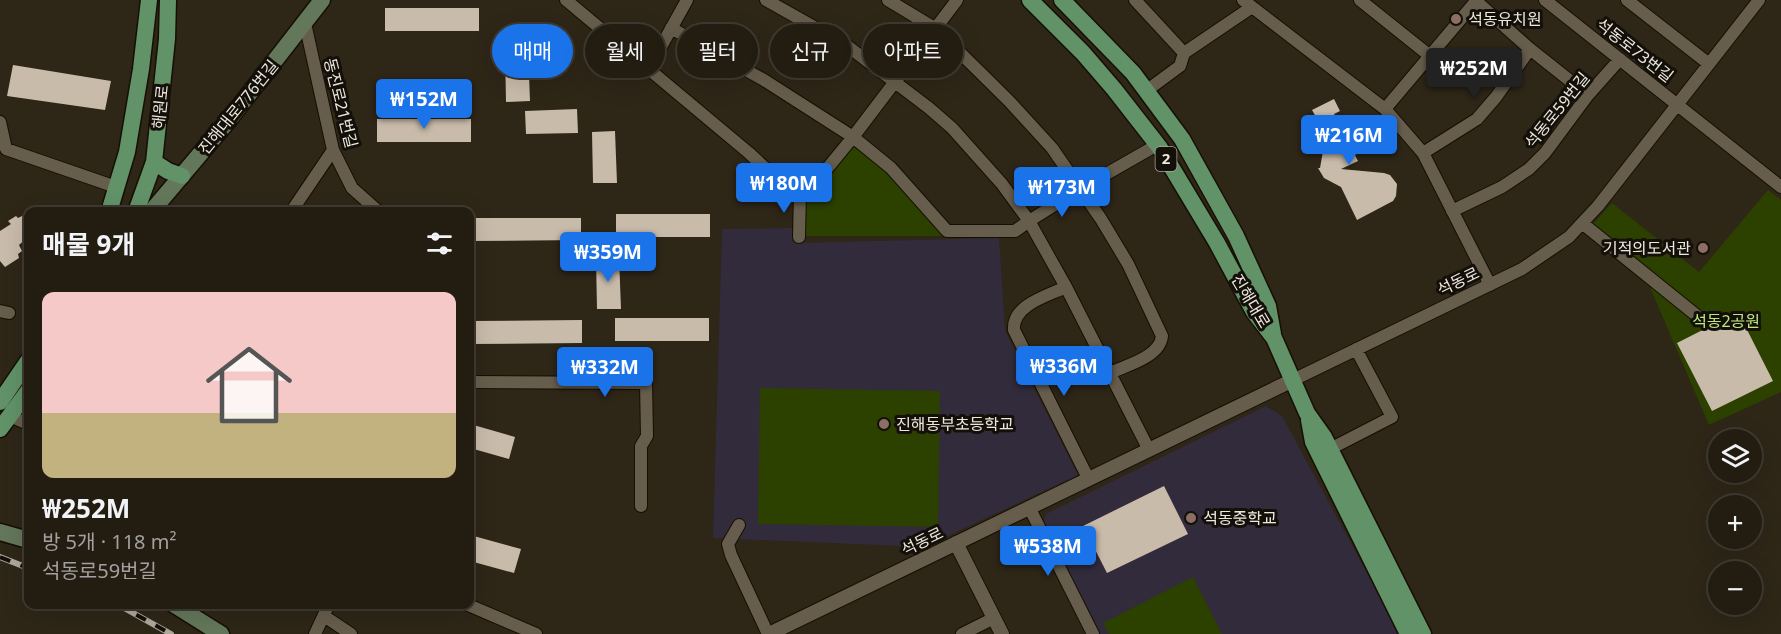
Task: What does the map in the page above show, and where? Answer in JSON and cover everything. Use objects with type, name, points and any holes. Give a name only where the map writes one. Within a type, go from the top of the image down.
[{"type":"main road","points":[[110,207],[129,142],[149,0]]},
{"type":"main road","name":"해원로","points":[[138,207],[154,162],[168,39],[168,0]]},
{"type":"main road","name":"진해대로776번길","points":[[155,207],[228,121],[322,0]]},
{"type":"main road","name":"진해대로","points":[[1030,0],[1114,88],[1157,145],[1218,243],[1254,312],[1274,338]]},
{"type":"main road","name":"진해대로","points":[[1062,0],[1132,73],[1182,139],[1236,236],[1268,306],[1274,338]]},
{"type":"main road","points":[[154,162],[182,176]]},
{"type":"main road","name":"2","points":[[1274,338],[1307,413],[1330,449],[1423,634]]},
{"type":"main road","points":[[0,402],[24,367]]},
{"type":"main road","points":[[5,423],[24,397]]},
{"type":"main road","name":"2","points":[[1307,413],[1313,442],[1408,634]]},
{"type":"main road","points":[[0,532],[24,539]]},
{"type":"main road","points":[[180,609],[221,634]]},
{"type":"street","points":[[566,0],[594,24]]},
{"type":"street","points":[[665,39],[687,0]]},
{"type":"street","points":[[766,0],[846,45],[929,108],[952,128],[1002,184],[1029,221],[1066,287],[1149,450]]},
{"type":"street","points":[[888,0],[928,24]]},
{"type":"street","points":[[940,24],[957,0]]},
{"type":"street","points":[[1134,0],[1184,53]]},
{"type":"street","points":[[1360,0],[1430,56]]},
{"type":"street","name":"석동로73번길","points":[[1545,0],[1781,187]]},
{"type":"street","points":[[1627,0],[1709,64]]},
{"type":"street","points":[[1385,109],[1476,1],[1530,49],[1588,95]]},
{"type":"street","name":"석동로","points":[[739,525],[728,544],[730,555],[772,633],[1522,269],[1569,237],[1599,206],[1755,1]]},
{"type":"street","points":[[1146,91],[1180,66],[1184,53],[1247,3],[1385,109],[1423,153],[1490,285]]},
{"type":"street","name":"동진로21번길","points":[[305,23],[333,150],[352,188],[373,207]]},
{"type":"street","points":[[671,28],[764,80],[854,137],[891,168],[947,231],[1015,231],[1080,189],[1157,145]]},
{"type":"street","points":[[1423,153],[1477,119],[1496,98],[1530,49]]},
{"type":"street","points":[[963,57],[1052,148],[1101,219],[1128,264],[1162,336],[1161,344],[1152,354],[1110,373]]},
{"type":"street","name":"석동로59번길","points":[[1452,211],[1503,187],[1529,169],[1545,153],[1588,95],[1620,59]]},
{"type":"street","points":[[658,78],[791,192],[808,192],[854,137],[898,78]]},
{"type":"street","points":[[0,122],[6,149],[116,187]]},
{"type":"street","points":[[294,207],[333,150]]},
{"type":"street","points":[[799,237],[800,192]]},
{"type":"street","points":[[1582,224],[1696,315]]},
{"type":"street","points":[[1066,287],[1021,309],[1013,321],[1014,330],[1088,478]]},
{"type":"street","points":[[1330,449],[1392,417],[1356,349]]},
{"type":"street","points":[[474,382],[646,383],[647,435],[640,446],[640,506]]},
{"type":"street","points":[[5,423],[24,424]]},
{"type":"street","points":[[1029,507],[1093,634]]},
{"type":"street","points":[[956,543],[1002,634]]},
{"type":"street","points":[[474,607],[536,634]]},
{"type":"street","points":[[315,634],[327,610],[351,634]]},
{"type":"street","points":[[962,634],[994,618]]},
{"type":"shaded area","name":"진해동부초등학교","points":[[792,228],[793,243],[999,238],[1005,331],[1078,475],[924,547],[713,538],[722,229]]},
{"type":"shaded area","name":"석동중학교","points":[[1266,406],[1282,416],[1400,634],[1100,634],[1044,522],[1046,514]]},
{"type":"green space","points":[[855,143],[888,172],[942,231],[941,236],[806,236],[806,200]]},
{"type":"green space","name":"석동2공원","points":[[1768,190],[1781,200],[1781,392],[1709,425],[1649,285],[1592,225],[1612,203],[1699,272]]},
{"type":"green space","points":[[760,388],[940,391],[938,527],[758,524]]},
{"type":"green space","points":[[1193,577],[1222,634],[1109,634],[1103,623]]},
{"type":"building","points":[[385,8],[479,8],[479,31],[385,31]]},
{"type":"building","points":[[13,65],[111,81],[105,110],[7,96]]},
{"type":"building","points":[[506,78],[529,78],[530,101],[506,102]]},
{"type":"building","points":[[1334,99],[1340,111],[1334,114],[1358,161],[1341,169],[1384,173],[1390,175],[1397,184],[1393,201],[1357,220],[1341,187],[1324,178],[1318,168],[1320,168],[1323,151],[1308,121],[1316,117],[1312,110]]},
{"type":"building","points":[[577,109],[578,133],[526,134],[525,111]]},
{"type":"building","points":[[377,119],[471,119],[471,142],[377,142]]},
{"type":"building","points":[[615,131],[617,183],[593,183],[592,132]]},
{"type":"building","points":[[616,214],[710,214],[710,237],[616,237]]},
{"type":"building","points":[[16,216],[18,218],[22,216],[24,241],[19,245],[22,251],[18,254],[19,258],[5,267],[0,261],[0,231],[11,224],[8,221]]},
{"type":"building","points":[[474,218],[581,218],[581,240],[474,241]]},
{"type":"building","points":[[619,257],[621,309],[597,309],[596,258]]},
{"type":"building","points":[[1738,312],[1773,381],[1712,411],[1677,343]]},
{"type":"building","points":[[615,318],[709,318],[709,341],[615,341]]},
{"type":"building","points":[[582,320],[582,343],[474,344],[474,321]]},
{"type":"building","points":[[474,425],[515,437],[509,459],[474,449]]},
{"type":"building","points":[[1164,486],[1188,534],[1107,573],[1083,526]]},
{"type":"building","points":[[474,536],[521,549],[514,573],[474,562]]},
{"type":"railway","points":[[0,557],[24,566]]},
{"type":"railway","points":[[126,609],[171,634]]},
{"type":"place","name":"석동유치원","points":[[1456,19]]},
{"type":"place","name":"기적의도서관","points":[[1703,248]]},
{"type":"place","name":"진해동부초등학교","points":[[884,424]]},
{"type":"place","name":"석동중학교","points":[[1191,518]]}]
